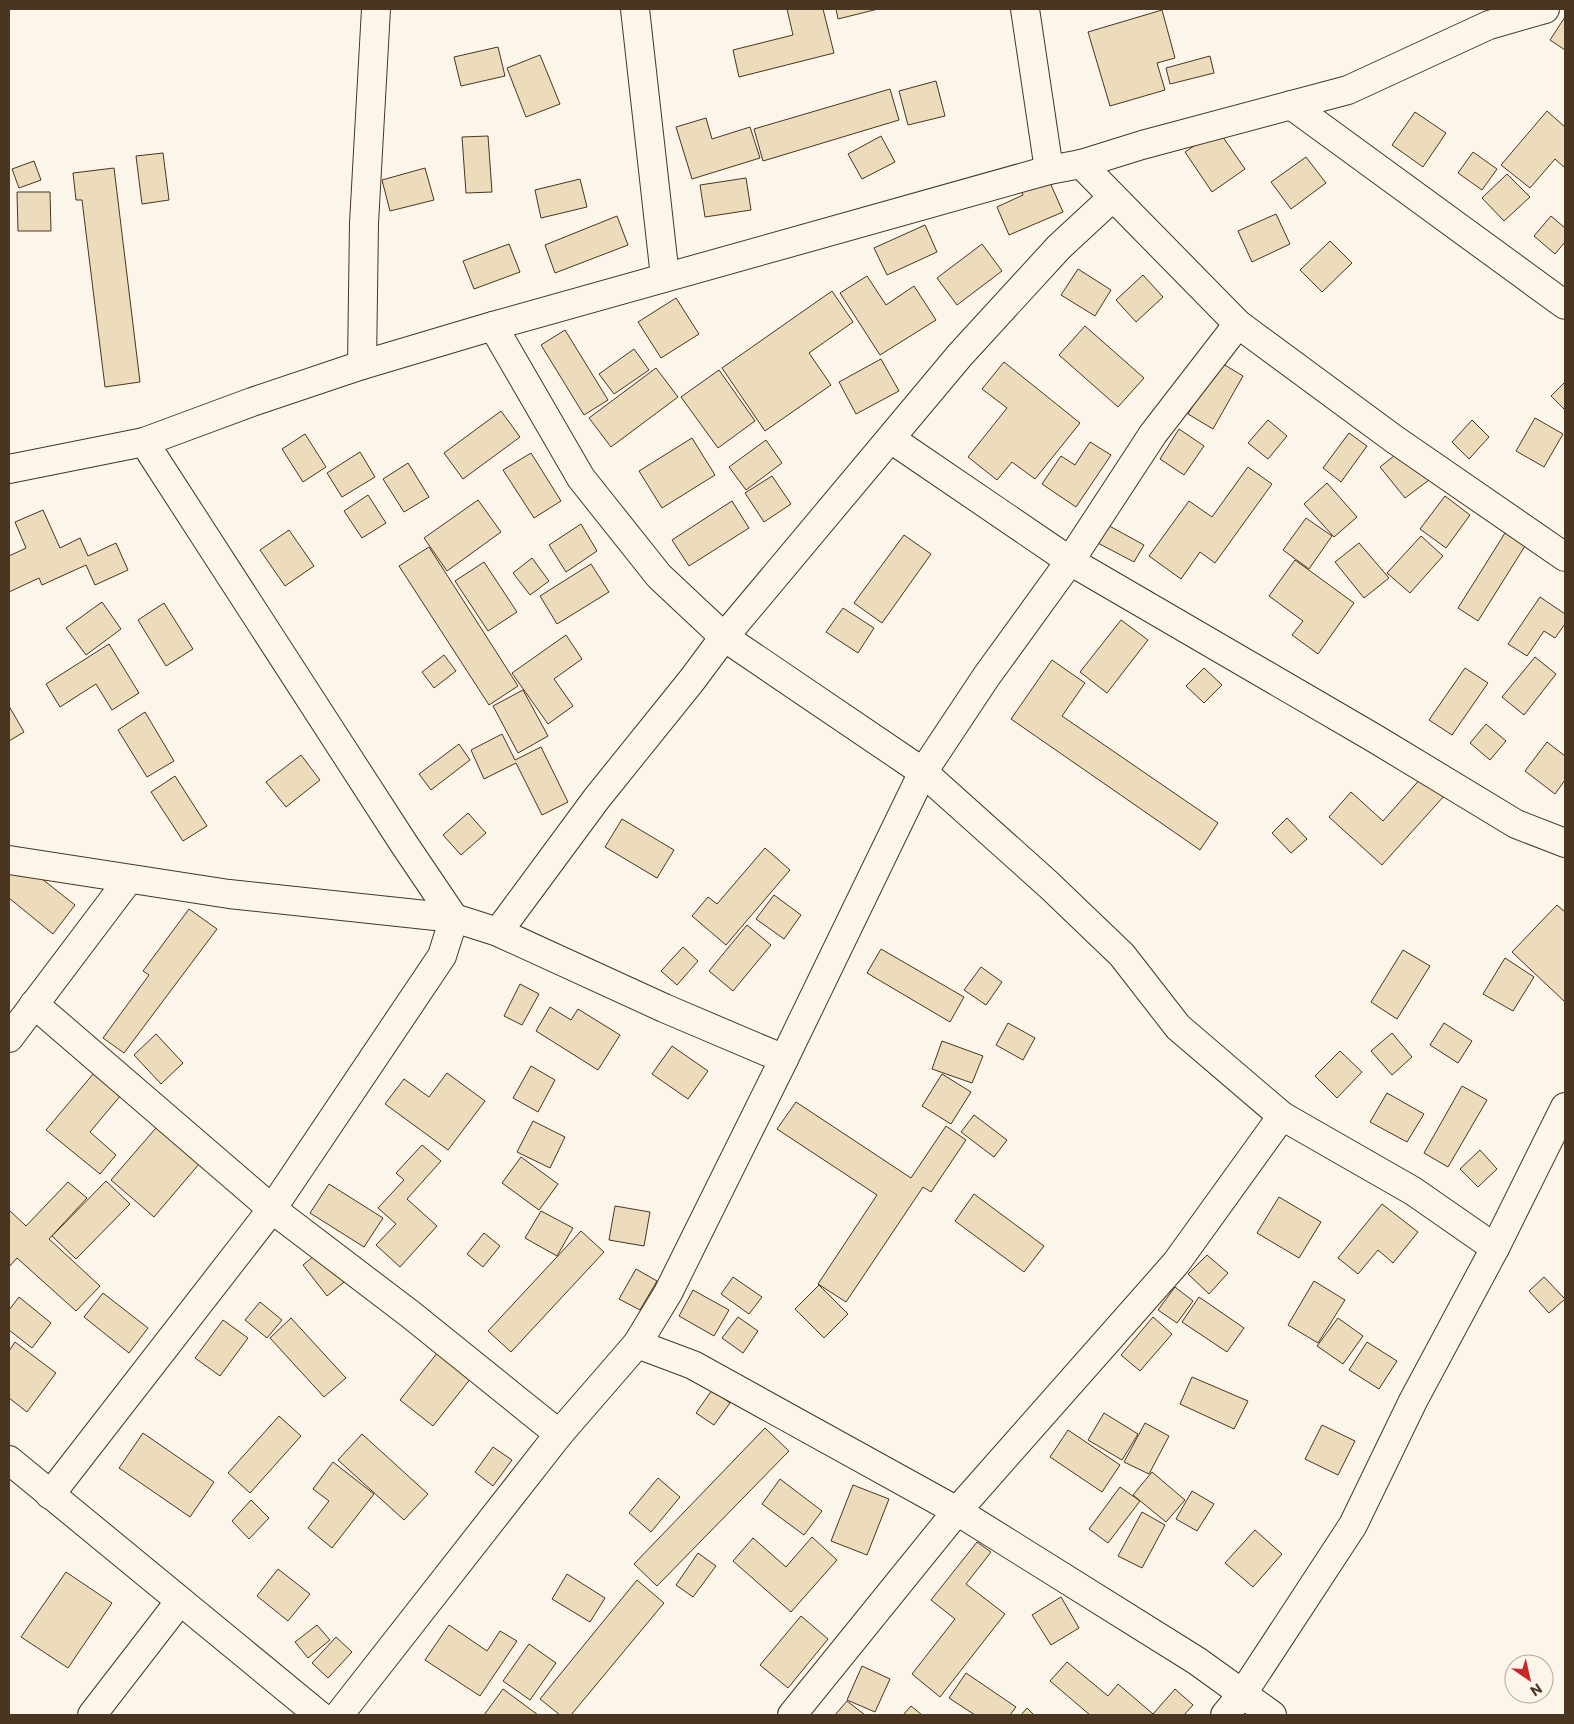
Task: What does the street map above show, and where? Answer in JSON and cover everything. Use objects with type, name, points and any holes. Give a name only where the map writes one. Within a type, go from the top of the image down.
[{"type":"street","points":[[362,365],[364,223],[376,9]]},
{"type":"street","points":[[635,9],[665,277]]},
{"type":"street","points":[[1025,9],[1049,170]]},
{"type":"street","points":[[9,469],[144,442],[252,402],[362,365],[493,326],[1049,170],[1081,164],[1142,144],[1348,90],[1487,17],[1545,9]]},
{"type":"street","points":[[1291,104],[1565,305]]},
{"type":"street","points":[[1081,164],[1238,324],[1394,439],[1565,557]]},
{"type":"street","points":[[498,932],[597,798],[692,680],[724,637],[960,355],[1059,247],[1114,198]]},
{"type":"street","points":[[339,1715],[558,1434],[637,1344],[668,1293],[923,772],[986,677],[1070,561],[1153,434],[1238,324]]},
{"type":"street","points":[[493,326],[581,478],[658,576],[724,637],[923,772],[1049,885],[1122,955],[1178,1026],[1282,1116],[1413,1191],[1494,1248]]},
{"type":"street","points":[[891,439],[1070,561],[1374,738],[1516,824],[1565,843]]},
{"type":"street","points":[[144,442],[404,844],[454,918]]},
{"type":"street","points":[[9,860],[229,894],[454,918],[498,932],[664,1008],[784,1059]]},
{"type":"street","points":[[9,1038],[129,879]]},
{"type":"street","points":[[50,1495],[272,1209],[442,956],[454,918]]},
{"type":"street","points":[[34,1004],[272,1209],[410,1314],[558,1434]]},
{"type":"street","points":[[1225,1715],[1243,1693],[1353,1525],[1413,1402],[1565,1107]]},
{"type":"street","points":[[792,1715],[957,1511],[1176,1263],[1282,1116]]},
{"type":"street","points":[[637,1344],[693,1365],[957,1511],[1196,1661],[1272,1715]]},
{"type":"street","points":[[9,1460],[320,1715]]},
{"type":"street","points":[[92,1715],[180,1601]]},
{"type":"building","points":[[787,9],[823,9],[834,53],[739,77],[733,50],[793,35]]},
{"type":"building","points":[[836,9],[878,9],[838,19]]},
{"type":"building","points":[[1162,10],[1175,58],[1157,63],[1165,90],[1110,106],[1088,32]]},
{"type":"building","points":[[1565,17],[1565,50],[1550,40]]},
{"type":"building","points":[[498,47],[505,76],[461,86],[454,57]]},
{"type":"building","points":[[540,55],[560,104],[526,117],[507,68]]},
{"type":"building","points":[[1210,56],[1214,73],[1170,84],[1166,68]]},
{"type":"building","points":[[936,81],[945,116],[908,125],[899,91]]},
{"type":"building","points":[[890,89],[899,120],[763,161],[754,129]]},
{"type":"building","points":[[1547,111],[1565,127],[1565,168],[1555,159],[1530,188],[1501,165]]},
{"type":"building","points":[[1415,112],[1446,133],[1423,167],[1392,145]]},
{"type":"building","points":[[706,118],[712,139],[750,127],[760,158],[692,179],[676,127]]},
{"type":"building","points":[[1218,130],[1245,169],[1212,192],[1185,152]]},
{"type":"building","points":[[488,136],[492,192],[466,193],[462,137]]},
{"type":"building","points":[[881,136],[895,162],[862,179],[848,154]]},
{"type":"building","points":[[1473,152],[1497,169],[1482,190],[1458,173]]},
{"type":"building","points":[[163,153],[169,200],[142,204],[136,156]]},
{"type":"building","points":[[1306,157],[1326,183],[1291,209],[1271,182]]},
{"type":"building","points":[[34,161],[41,180],[19,188],[12,169]]},
{"type":"building","points":[[114,168],[140,382],[105,387],[82,200],[76,200],[73,173]]},
{"type":"building","points":[[425,168],[434,200],[390,211],[382,180]]},
{"type":"building","points":[[1044,169],[1063,212],[1009,235],[997,207],[1023,195],[1017,181]]},
{"type":"building","points":[[1507,174],[1530,197],[1504,221],[1482,198]]},
{"type":"building","points":[[746,178],[751,210],[705,217],[700,185]]},
{"type":"building","points":[[580,179],[587,207],[541,218],[535,190]]},
{"type":"building","points":[[17,192],[50,192],[51,231],[18,231]]},
{"type":"building","points":[[1276,214],[1290,244],[1252,262],[1238,231]]},
{"type":"building","points":[[617,216],[628,245],[555,273],[545,245]]},
{"type":"building","points":[[1551,216],[1565,228],[1565,242],[1555,254],[1534,236]]},
{"type":"building","points":[[925,225],[937,252],[887,275],[874,248]]},
{"type":"building","points":[[1330,241],[1352,263],[1322,292],[1300,270]]},
{"type":"building","points":[[509,244],[520,272],[474,289],[463,261]]},
{"type":"building","points":[[982,244],[1002,271],[957,305],[937,278]]},
{"type":"building","points":[[1078,269],[1111,290],[1095,316],[1061,295]]},
{"type":"building","points":[[1143,275],[1163,297],[1136,322],[1116,300]]},
{"type":"building","points":[[867,276],[886,305],[914,286],[936,320],[880,355],[840,293]]},
{"type":"building","points":[[832,291],[853,322],[809,353],[831,385],[765,431],[722,368]]},
{"type":"building","points":[[676,298],[699,334],[661,358],[638,322]]},
{"type":"building","points":[[1085,326],[1144,378],[1118,407],[1059,355]]},
{"type":"building","points":[[565,330],[608,400],[584,415],[541,345]]},
{"type":"building","points":[[634,349],[649,370],[614,394],[599,374]]},
{"type":"building","points":[[881,359],[899,391],[856,414],[839,382]]},
{"type":"building","points":[[1218,361],[1243,376],[1213,429],[1188,414]]},
{"type":"building","points":[[1004,362],[1080,423],[1035,479],[1012,462],[997,480],[968,457],[1007,408],[982,389]]},
{"type":"building","points":[[656,368],[678,397],[611,447],[589,418]]},
{"type":"building","points":[[719,370],[755,421],[718,448],[681,397]]},
{"type":"building","points":[[1565,384],[1565,410],[1551,396]]},
{"type":"building","points":[[501,411],[520,437],[463,479],[444,453]]},
{"type":"building","points":[[1535,418],[1563,434],[1544,467],[1516,451]]},
{"type":"building","points":[[1268,420],[1287,436],[1268,459],[1248,443]]},
{"type":"building","points":[[1472,420],[1489,437],[1469,459],[1452,442]]},
{"type":"building","points":[[1179,429],[1204,446],[1184,475],[1160,459]]},
{"type":"building","points":[[1349,433],[1367,446],[1341,482],[1323,468]]},
{"type":"building","points":[[305,434],[326,467],[303,482],[282,449]]},
{"type":"building","points":[[692,438],[715,475],[662,508],[639,471]]},
{"type":"building","points":[[766,440],[782,463],[746,490],[729,467]]},
{"type":"building","points":[[1090,442],[1111,455],[1076,507],[1042,484],[1061,456],[1075,465]]},
{"type":"building","points":[[1404,448],[1429,480],[1405,498],[1380,467]]},
{"type":"building","points":[[360,452],[375,477],[342,497],[327,473]]},
{"type":"building","points":[[531,453],[561,501],[534,518],[503,470]]},
{"type":"building","points":[[408,463],[429,497],[404,512],[383,479]]},
{"type":"building","points":[[1248,467],[1272,484],[1215,563],[1200,552],[1181,579],[1149,556],[1189,501],[1212,517]]},
{"type":"building","points":[[772,476],[791,504],[764,522],[745,493]]},
{"type":"building","points":[[1327,483],[1357,517],[1334,537],[1304,504]]},
{"type":"building","points":[[368,495],[386,523],[362,538],[344,511]]},
{"type":"building","points":[[1445,496],[1470,515],[1446,548],[1420,529]]},
{"type":"building","points":[[478,500],[501,532],[447,571],[424,538]]},
{"type":"building","points":[[732,501],[749,528],[689,566],[672,540]]},
{"type":"building","points":[[43,510],[60,548],[80,538],[88,556],[116,543],[128,570],[95,585],[86,565],[42,585],[39,578],[9,592],[9,556],[26,548],[15,522]]},
{"type":"building","points":[[1306,518],[1332,536],[1309,569],[1283,550]]},
{"type":"building","points":[[1104,523],[1144,545],[1134,562],[1094,541]]},
{"type":"building","points":[[581,524],[597,551],[566,572],[549,545]]},
{"type":"building","points":[[289,530],[314,566],[285,586],[260,550]]},
{"type":"building","points":[[1505,533],[1525,546],[1478,621],[1458,608]]},
{"type":"building","points":[[904,535],[931,554],[882,623],[854,603]]},
{"type":"building","points":[[1421,536],[1443,556],[1410,593],[1387,573]]},
{"type":"building","points":[[1359,543],[1389,578],[1364,598],[1335,562]]},
{"type":"building","points":[[429,547],[518,686],[489,705],[399,566]]},
{"type":"building","points":[[532,558],[549,581],[530,595],[513,573]]},
{"type":"building","points":[[1295,560],[1354,603],[1318,654],[1292,635],[1303,621],[1269,596]]},
{"type":"building","points":[[484,562],[517,612],[488,631],[455,581]]},
{"type":"building","points":[[591,564],[609,592],[557,624],[540,596]]},
{"type":"building","points":[[1540,597],[1565,614],[1565,624],[1555,638],[1544,631],[1527,656],[1508,644]]},
{"type":"building","points":[[102,602],[121,629],[86,655],[66,628]]},
{"type":"building","points":[[164,603],[193,649],[166,666],[138,620]]},
{"type":"building","points":[[843,608],[874,628],[858,653],[826,632]]},
{"type":"building","points":[[1121,620],[1148,640],[1107,693],[1080,672]]},
{"type":"building","points":[[566,635],[582,659],[554,679],[573,706],[548,724],[512,673]]},
{"type":"building","points":[[109,644],[139,693],[112,710],[96,684],[60,707],[46,684]]},
{"type":"building","points":[[444,655],[456,671],[434,688],[422,672]]},
{"type":"building","points":[[1535,657],[1556,674],[1524,715],[1502,697]]},
{"type":"building","points":[[1052,660],[1085,683],[1062,716],[1218,823],[1200,850],[1011,719]]},
{"type":"building","points":[[1204,668],[1222,685],[1204,703],[1186,686]]},
{"type":"building","points":[[1465,668],[1488,683],[1452,735],[1429,720]]},
{"type":"building","points":[[523,690],[548,736],[518,753],[493,706]]},
{"type":"building","points":[[9,706],[24,732],[9,741]]},
{"type":"building","points":[[145,712],[174,761],[147,777],[118,730]]},
{"type":"building","points":[[1486,724],[1506,741],[1490,760],[1470,743]]},
{"type":"building","points":[[502,734],[515,760],[541,747],[568,802],[542,815],[516,763],[484,779],[471,750]]},
{"type":"building","points":[[1547,742],[1565,756],[1565,780],[1555,794],[1525,771]]},
{"type":"building","points":[[459,744],[470,760],[431,790],[419,774]]},
{"type":"building","points":[[301,755],[320,780],[286,807],[266,782]]},
{"type":"building","points":[[175,776],[207,826],[183,841],[151,792]]},
{"type":"building","points":[[1422,777],[1444,796],[1382,865],[1329,817],[1351,792],[1383,821]]},
{"type":"building","points":[[468,813],[486,833],[461,855],[443,835]]},
{"type":"building","points":[[1287,818],[1307,839],[1291,853],[1272,833]]},
{"type":"building","points":[[622,819],[674,850],[657,878],[605,847]]},
{"type":"building","points":[[765,848],[790,870],[726,945],[692,916],[708,897],[717,904]]},
{"type":"building","points":[[18,860],[75,905],[53,934],[9,898],[9,871]]},
{"type":"building","points":[[774,895],[801,915],[784,939],[756,919]]},
{"type":"building","points":[[1557,905],[1565,912],[1565,1002],[1512,952]]},
{"type":"building","points":[[189,909],[217,929],[124,1053],[103,1038],[149,975],[143,971]]},
{"type":"building","points":[[747,925],[771,945],[733,991],[709,971]]},
{"type":"building","points":[[683,947],[698,961],[677,985],[661,971]]},
{"type":"building","points":[[881,949],[964,997],[950,1022],[867,973]]},
{"type":"building","points":[[1403,950],[1430,966],[1397,1019],[1371,1002]]},
{"type":"building","points":[[1505,958],[1534,977],[1513,1011],[1483,994]]},
{"type":"building","points":[[981,967],[1002,982],[986,1005],[964,990]]},
{"type":"building","points":[[520,984],[539,994],[522,1025],[504,1016]]},
{"type":"building","points":[[550,1007],[571,1020],[578,1009],[620,1035],[598,1070],[536,1031]]},
{"type":"building","points":[[1008,1023],[1035,1038],[1023,1060],[996,1045]]},
{"type":"building","points":[[1444,1023],[1472,1041],[1458,1063],[1430,1045]]},
{"type":"building","points":[[1392,1033],[1412,1057],[1392,1075],[1371,1051]]},
{"type":"building","points":[[156,1034],[183,1063],[161,1084],[134,1055]]},
{"type":"building","points":[[942,1041],[983,1056],[972,1083],[932,1069]]},
{"type":"building","points":[[672,1046],[708,1071],[688,1099],[652,1074]]},
{"type":"building","points":[[1340,1051],[1362,1072],[1337,1098],[1315,1076]]},
{"type":"building","points":[[531,1066],[555,1080],[538,1112],[513,1098]]},
{"type":"building","points":[[99,1067],[126,1089],[90,1132],[116,1155],[100,1174],[46,1130]]},
{"type":"building","points":[[447,1073],[485,1101],[448,1150],[385,1104],[404,1079],[429,1097]]},
{"type":"building","points":[[942,1074],[971,1092],[951,1124],[922,1106]]},
{"type":"building","points":[[1462,1086],[1487,1100],[1448,1167],[1424,1153]]},
{"type":"building","points":[[1387,1093],[1424,1114],[1407,1142],[1370,1122]]},
{"type":"building","points":[[796,1102],[911,1178],[946,1126],[966,1140],[931,1192],[923,1187],[846,1302],[818,1284],[877,1195],[777,1129]]},
{"type":"building","points":[[974,1115],[1007,1140],[994,1157],[961,1132]]},
{"type":"building","points":[[162,1121],[205,1157],[154,1217],[111,1180]]},
{"type":"building","points":[[533,1121],[565,1137],[550,1168],[517,1152]]},
{"type":"building","points":[[422,1145],[441,1161],[407,1199],[437,1226],[400,1267],[376,1245],[396,1224],[378,1208],[404,1180],[396,1173]]},
{"type":"building","points":[[1480,1150],[1497,1169],[1478,1187],[1460,1169]]},
{"type":"building","points":[[521,1157],[558,1184],[539,1210],[502,1183]]},
{"type":"building","points":[[106,1181],[130,1204],[76,1259],[52,1236]]},
{"type":"building","points":[[68,1182],[87,1198],[49,1239],[100,1286],[76,1311],[17,1258],[9,1267],[9,1210],[26,1226]]},
{"type":"building","points":[[329,1184],[383,1218],[364,1247],[310,1213]]},
{"type":"building","points":[[974,1194],[1044,1246],[1024,1272],[955,1221]]},
{"type":"building","points":[[1279,1197],[1321,1222],[1299,1258],[1257,1233]]},
{"type":"building","points":[[1382,1204],[1418,1232],[1393,1263],[1378,1250],[1358,1274],[1338,1258]]},
{"type":"building","points":[[615,1206],[650,1212],[644,1246],[609,1240]]},
{"type":"building","points":[[541,1211],[573,1228],[557,1256],[525,1238]]},
{"type":"building","points":[[581,1231],[604,1252],[511,1352],[488,1331]]},
{"type":"building","points":[[484,1233],[500,1246],[483,1267],[467,1254]]},
{"type":"building","points":[[325,1247],[349,1278],[327,1296],[303,1265]]},
{"type":"building","points":[[1207,1255],[1228,1273],[1209,1294],[1188,1274]]},
{"type":"building","points":[[636,1269],[657,1281],[640,1310],[619,1299]]},
{"type":"building","points":[[733,1277],[762,1297],[749,1314],[721,1294]]},
{"type":"building","points":[[1544,1277],[1565,1299],[1549,1313],[1529,1291]]},
{"type":"building","points":[[1314,1281],[1345,1300],[1318,1343],[1288,1325]]},
{"type":"building","points":[[819,1285],[848,1314],[824,1338],[795,1309]]},
{"type":"building","points":[[1175,1287],[1193,1301],[1177,1323],[1158,1310]]},
{"type":"building","points":[[693,1290],[729,1310],[714,1336],[679,1316]]},
{"type":"building","points":[[103,1293],[148,1328],[129,1353],[84,1317]]},
{"type":"building","points":[[19,1297],[51,1323],[32,1348],[9,1330],[9,1310]]},
{"type":"building","points":[[1199,1297],[1244,1328],[1227,1352],[1182,1322]]},
{"type":"building","points":[[260,1302],[282,1320],[267,1338],[245,1320]]},
{"type":"building","points":[[738,1317],[758,1331],[743,1353],[722,1338]]},
{"type":"building","points":[[1153,1317],[1172,1334],[1140,1371],[1121,1355]]},
{"type":"building","points":[[291,1318],[346,1378],[324,1397],[270,1338]]},
{"type":"building","points":[[1338,1318],[1363,1336],[1343,1364],[1317,1346]]},
{"type":"building","points":[[223,1320],[248,1338],[220,1376],[195,1358]]},
{"type":"building","points":[[15,1342],[56,1373],[27,1412],[9,1398],[9,1351]]},
{"type":"building","points":[[1367,1342],[1397,1361],[1379,1389],[1349,1370]]},
{"type":"building","points":[[438,1352],[471,1378],[433,1426],[400,1400]]},
{"type":"building","points":[[1192,1377],[1248,1401],[1234,1429],[1180,1404]]},
{"type":"building","points":[[712,1390],[730,1403],[714,1425],[696,1413]]},
{"type":"building","points":[[1104,1413],[1138,1434],[1122,1460],[1088,1440]]},
{"type":"building","points":[[279,1416],[301,1436],[250,1493],[228,1473]]},
{"type":"building","points":[[1145,1423],[1169,1436],[1149,1474],[1124,1462]]},
{"type":"building","points":[[1322,1425],[1355,1441],[1338,1475],[1305,1459]]},
{"type":"building","points":[[765,1428],[789,1451],[657,1586],[634,1564]]},
{"type":"building","points":[[1068,1430],[1120,1465],[1102,1492],[1050,1457]]},
{"type":"building","points":[[143,1433],[214,1482],[190,1517],[119,1468]]},
{"type":"building","points":[[362,1434],[428,1494],[404,1520],[338,1460]]},
{"type":"building","points":[[493,1447],[512,1460],[493,1486],[475,1472]]},
{"type":"building","points":[[333,1462],[374,1494],[332,1548],[308,1528],[329,1501],[313,1489]]},
{"type":"building","points":[[1152,1472],[1185,1500],[1166,1522],[1133,1495]]},
{"type":"building","points":[[658,1478],[680,1497],[651,1532],[629,1513]]},
{"type":"building","points":[[780,1479],[822,1511],[804,1535],[762,1504]]},
{"type":"building","points":[[853,1485],[889,1499],[867,1555],[831,1541]]},
{"type":"building","points":[[1120,1487],[1140,1501],[1108,1543],[1089,1529]]},
{"type":"building","points":[[1192,1491],[1214,1504],[1197,1531],[1176,1519]]},
{"type":"building","points":[[251,1500],[269,1518],[249,1539],[232,1521]]},
{"type":"building","points":[[1142,1512],[1165,1525],[1142,1568],[1118,1556]]},
{"type":"building","points":[[1255,1530],[1282,1554],[1253,1587],[1225,1563]]},
{"type":"building","points":[[812,1537],[837,1560],[791,1612],[733,1561],[753,1538],[786,1567]]},
{"type":"building","points":[[977,1542],[991,1552],[966,1584],[1005,1614],[940,1697],[912,1674],[955,1619],[931,1600]]},
{"type":"building","points":[[698,1553],[716,1566],[693,1597],[676,1585]]},
{"type":"building","points":[[278,1569],[310,1594],[288,1621],[257,1596]]},
{"type":"building","points":[[66,1572],[112,1603],[68,1668],[21,1637]]},
{"type":"building","points":[[567,1574],[605,1598],[590,1622],[552,1599]]},
{"type":"building","points":[[637,1580],[664,1603],[571,1715],[560,1715],[540,1699]]},
{"type":"building","points":[[1061,1597],[1079,1628],[1051,1645],[1032,1615]]},
{"type":"building","points":[[801,1616],[828,1639],[788,1688],[760,1665]]},
{"type":"building","points":[[317,1625],[330,1640],[308,1658],[295,1642]]},
{"type":"building","points":[[449,1625],[487,1651],[500,1631],[517,1641],[480,1696],[425,1660]]},
{"type":"building","points":[[336,1637],[352,1652],[328,1678],[312,1663]]},
{"type":"building","points":[[529,1644],[556,1663],[530,1700],[503,1681]]},
{"type":"building","points":[[1067,1662],[1108,1696],[1118,1684],[1153,1714],[1175,1689],[1193,1705],[1184,1715],[1090,1715],[1050,1681]]},
{"type":"building","points":[[862,1666],[890,1679],[875,1712],[847,1700]]},
{"type":"building","points":[[966,1673],[1016,1707],[1010,1715],[975,1715],[949,1698]]},
{"type":"building","points":[[503,1689],[538,1715],[484,1715]]},
{"type":"building","points":[[847,1701],[865,1715],[835,1715]]},
{"type":"building","points":[[911,1706],[922,1715],[903,1715]]},
{"type":"building","points":[[1027,1708],[1034,1715],[1021,1715]]}]
